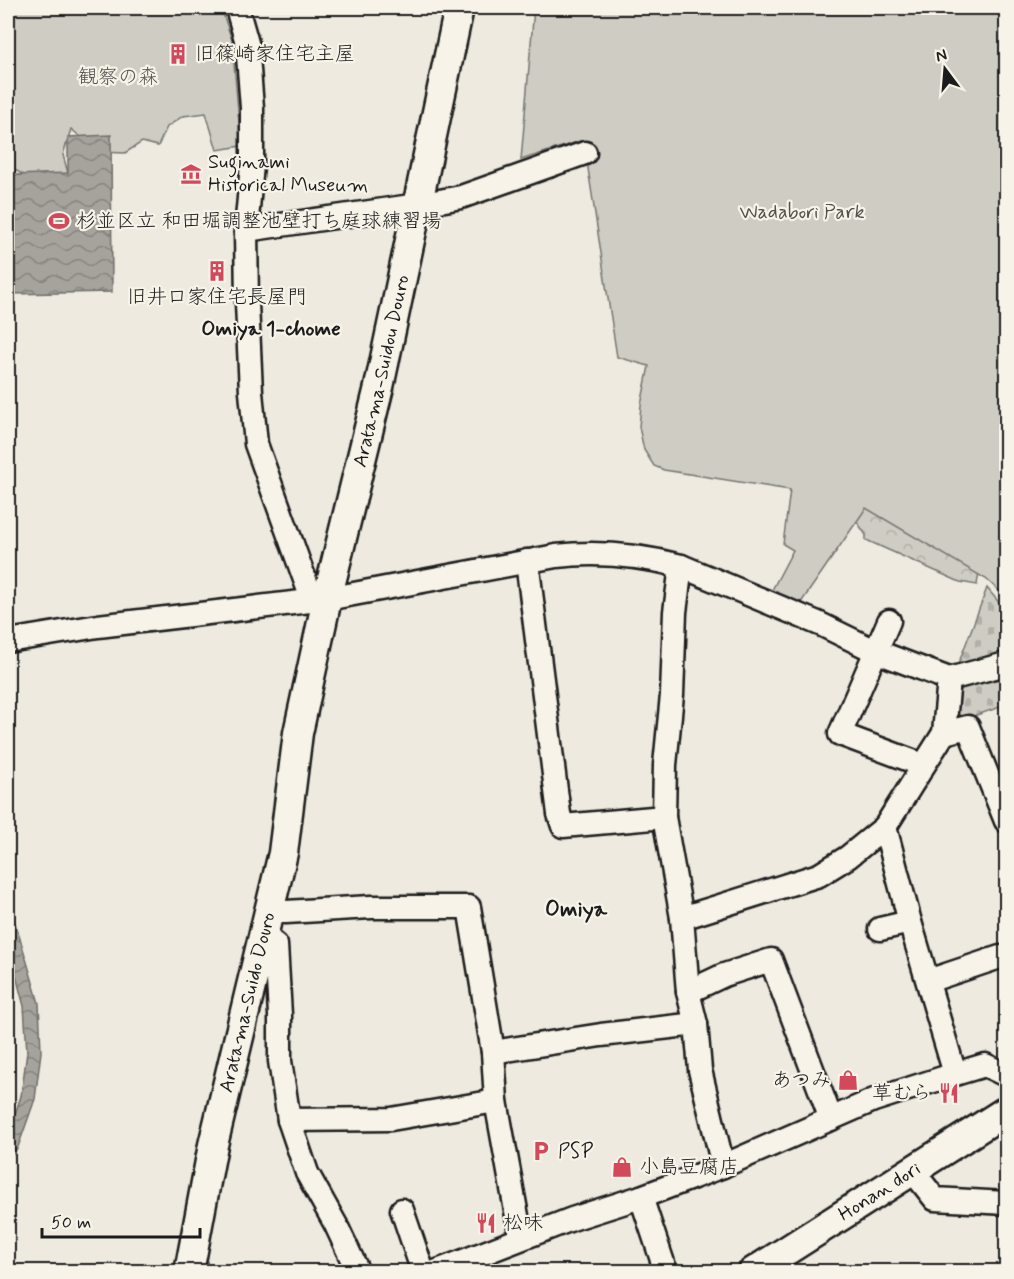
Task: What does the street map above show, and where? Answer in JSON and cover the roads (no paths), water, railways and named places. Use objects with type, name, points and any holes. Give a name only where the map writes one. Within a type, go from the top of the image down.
[{"type":"main road","name":"Aratama-Suidou Douro","points":[[327,599],[379,387],[459,8]]},
{"type":"main road","name":"Aratama-Suido Douro","points":[[189,1272],[213,1145],[283,853],[298,733],[327,599]]},
{"type":"main road","name":"Honan dori","points":[[753,1272],[1006,1111]]},
{"type":"street","points":[[237,8],[247,43],[252,108],[252,165],[246,230],[246,303],[256,444],[308,588],[327,599]]},
{"type":"street","points":[[246,230],[461,197],[585,153]]},
{"type":"street","points":[[8,641],[98,626],[327,599],[527,561],[567,555],[606,553],[660,560],[681,566],[820,624],[875,651],[949,679],[1006,664]]},
{"type":"street","points":[[527,561],[559,814],[563,826],[664,817]]},
{"type":"street","points":[[681,566],[675,612],[664,817],[682,918],[688,992],[696,1024],[694,1071],[723,1166]]},
{"type":"street","points":[[889,621],[840,734],[923,765]]},
{"type":"street","points":[[682,918],[819,875],[848,857],[885,827],[944,733],[949,679]]},
{"type":"street","points":[[944,733],[968,727],[1006,821]]},
{"type":"street","points":[[885,827],[910,922],[955,1074]]},
{"type":"street","points":[[358,1272],[336,1225],[307,1173],[289,1120],[280,1061],[276,945],[266,923],[286,912],[371,907],[469,907],[493,1052],[496,1101],[521,1238]]},
{"type":"street","points":[[880,930],[910,922]]},
{"type":"street","points":[[928,981],[1000,957]]},
{"type":"street","points":[[688,992],[724,975],[771,960],[831,1119]]},
{"type":"street","points":[[493,1052],[601,1035],[696,1024]]},
{"type":"street","points":[[435,1272],[458,1267],[521,1238],[723,1166],[874,1100],[985,1065],[1006,1075]]},
{"type":"street","points":[[289,1120],[392,1119],[496,1101]]},
{"type":"street","points":[[912,1170],[935,1199],[1006,1203]]},
{"type":"street","points":[[641,1197],[666,1272]]},
{"type":"street","points":[[402,1210],[423,1272]]},
{"type":"water","points":[[111,135],[112,292],[8,294],[8,137],[14,137],[15,175],[68,173],[68,137]]},
{"type":"water","points":[[8,901],[39,1003],[41,1052],[35,1099],[18,1147],[8,1161],[8,1135],[21,1096],[27,1052],[24,1006],[8,946]]},
{"type":"place","name":"旧篠崎家住宅主屋","points":[[178,54]]},
{"type":"place","name":"Suginami Historical Museum","points":[[191,174]]},
{"type":"place","name":"杉並区立 和田堀調整池壁打ち庭球練習場","points":[[59,221]]},
{"type":"place","name":"旧井口家住宅長屋門","points":[[217,271]]},
{"type":"place","name":"あつみ","points":[[848,1080]]},
{"type":"place","name":"草むら","points":[[949,1093]]},
{"type":"place","name":"PSP","points":[[541,1151]]},
{"type":"place","name":"小島豆腐店","points":[[622,1167]]},
{"type":"place","name":"松味","points":[[486,1223]]},
{"type":"district","name":"Omiya 1-chome","points":[[271,329]]},
{"type":"district","name":"Omiya","points":[[576,910]]},
{"type":"park label","name":"観察の森","points":[[118,77]]},
{"type":"park label","name":"Wadabori Park","points":[[802,212]]}]
